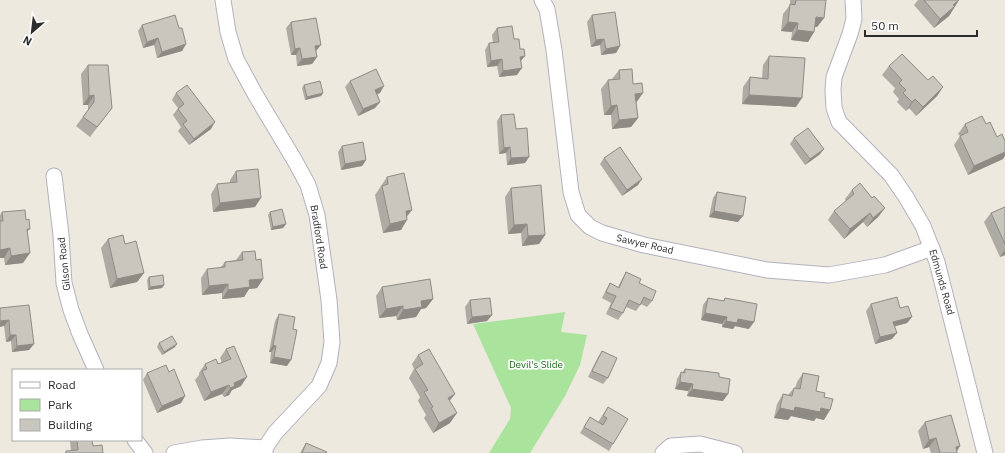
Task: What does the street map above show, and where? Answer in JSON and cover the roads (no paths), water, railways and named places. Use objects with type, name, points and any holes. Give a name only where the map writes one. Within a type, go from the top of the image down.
[{"type":"street","name":"Bradford Road","points":[[223,0],[228,32],[236,59],[255,94],[296,161],[308,185],[317,215],[329,300],[332,342],[329,363],[319,386],[275,433],[265,450]]},
{"type":"street","name":"Sawyer Road","points":[[542,0],[547,9],[554,50],[571,192],[578,215],[590,227],[602,233],[644,244],[767,270],[829,275],[885,265],[932,248]]},
{"type":"street","name":"Edmunds Road","points":[[853,0],[854,19],[834,77],[834,108],[839,122],[891,175],[923,226],[937,262],[985,453]]},
{"type":"street","name":"Gilson Road","points":[[54,176],[61,235],[64,283],[75,322],[96,369]]},
{"type":"street","points":[[136,441],[145,453]]},
{"type":"street","points":[[663,453],[671,446],[700,444],[735,453]]},
{"type":"street","points":[[174,453],[202,448],[223,447],[265,450]]},
{"type":"park label","name":"Devil's Slide","points":[[536,364]]}]
